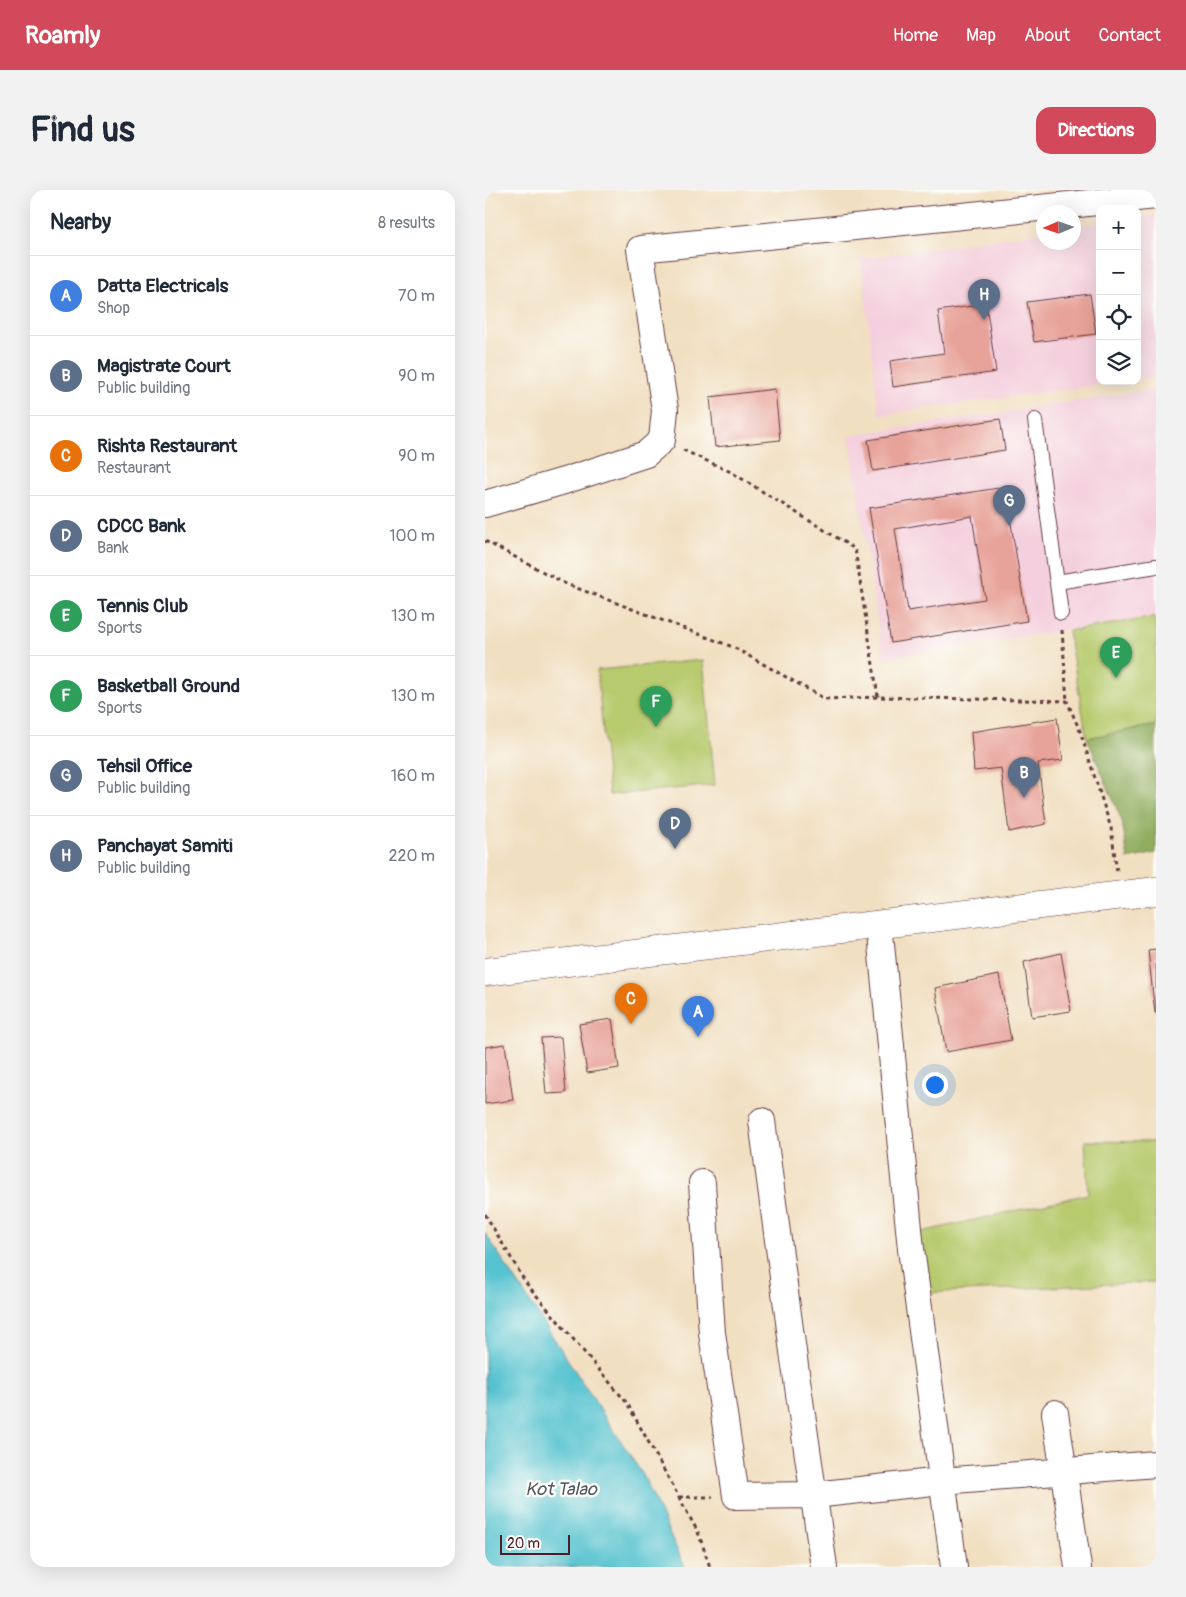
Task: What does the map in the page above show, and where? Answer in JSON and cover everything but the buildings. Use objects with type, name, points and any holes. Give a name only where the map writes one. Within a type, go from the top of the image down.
[{"type":"highway","points":[[485,972],[1156,891]]},
{"type":"street","points":[[485,504],[646,454],[662,440],[665,410],[641,249],[1156,196]]},
{"type":"street","points":[[879,924],[911,1249],[954,1567]]},
{"type":"street","points":[[762,1121],[825,1567]]},
{"type":"street","points":[[702,1183],[713,1333],[736,1496],[814,1494],[942,1481],[1156,1464]]},
{"type":"street","points":[[1055,1413],[1078,1567]]},
{"type":"lane","points":[[1035,420],[1061,613]]},
{"type":"lane","points":[[1057,582],[1156,566]]},
{"type":"path","points":[[662,440],[731,472],[855,549],[878,697]]},
{"type":"path","points":[[485,541],[566,584],[733,647],[825,699],[878,697],[1067,701]]},
{"type":"path","points":[[1061,613],[1067,701],[1080,731],[1111,828],[1121,895]]},
{"type":"path","points":[[485,1214],[526,1283],[627,1403],[698,1532],[710,1567]]},
{"type":"path","points":[[679,1498],[736,1496]]},
{"type":"shaded area","points":[[1156,215],[1156,377],[1141,379],[1141,250],[1141,217]]},
{"type":"shaded area","points":[[1096,224],[1096,385],[879,415],[861,259],[1036,233],[1036,250],[1081,250],[1081,226]]},
{"type":"shaded area","points":[[1156,389],[1156,616],[883,658],[849,436]]},
{"type":"green space","points":[[1156,617],[1156,725],[1087,738],[1068,631]]},
{"type":"green space","points":[[703,660],[715,785],[609,795],[597,670]]},
{"type":"green space","points":[[1156,725],[1156,853],[1128,859],[1122,821],[1087,738]]},
{"type":"green space","points":[[1085,1141],[1156,1142],[1156,1282],[922,1293],[917,1233],[1088,1194]]},
{"type":"water","name":"Kot Talao","points":[[485,1233],[643,1475],[685,1567],[485,1567]]},
{"type":"place","name":"Panchayat Samiti","points":[[984,320]]},
{"type":"place","name":"Tehsil Office","points":[[1009,526]]},
{"type":"place","name":"Tennis Club","points":[[1116,678]]},
{"type":"place","name":"Basketball Ground","points":[[656,727]]},
{"type":"place","name":"Magistrate Court","points":[[1024,798]]},
{"type":"place","name":"CDCC Bank","points":[[675,849]]},
{"type":"place","name":"Rishta Restaurant","points":[[631,1024]]},
{"type":"place","name":"Datta Electricals","points":[[698,1037]]}]
